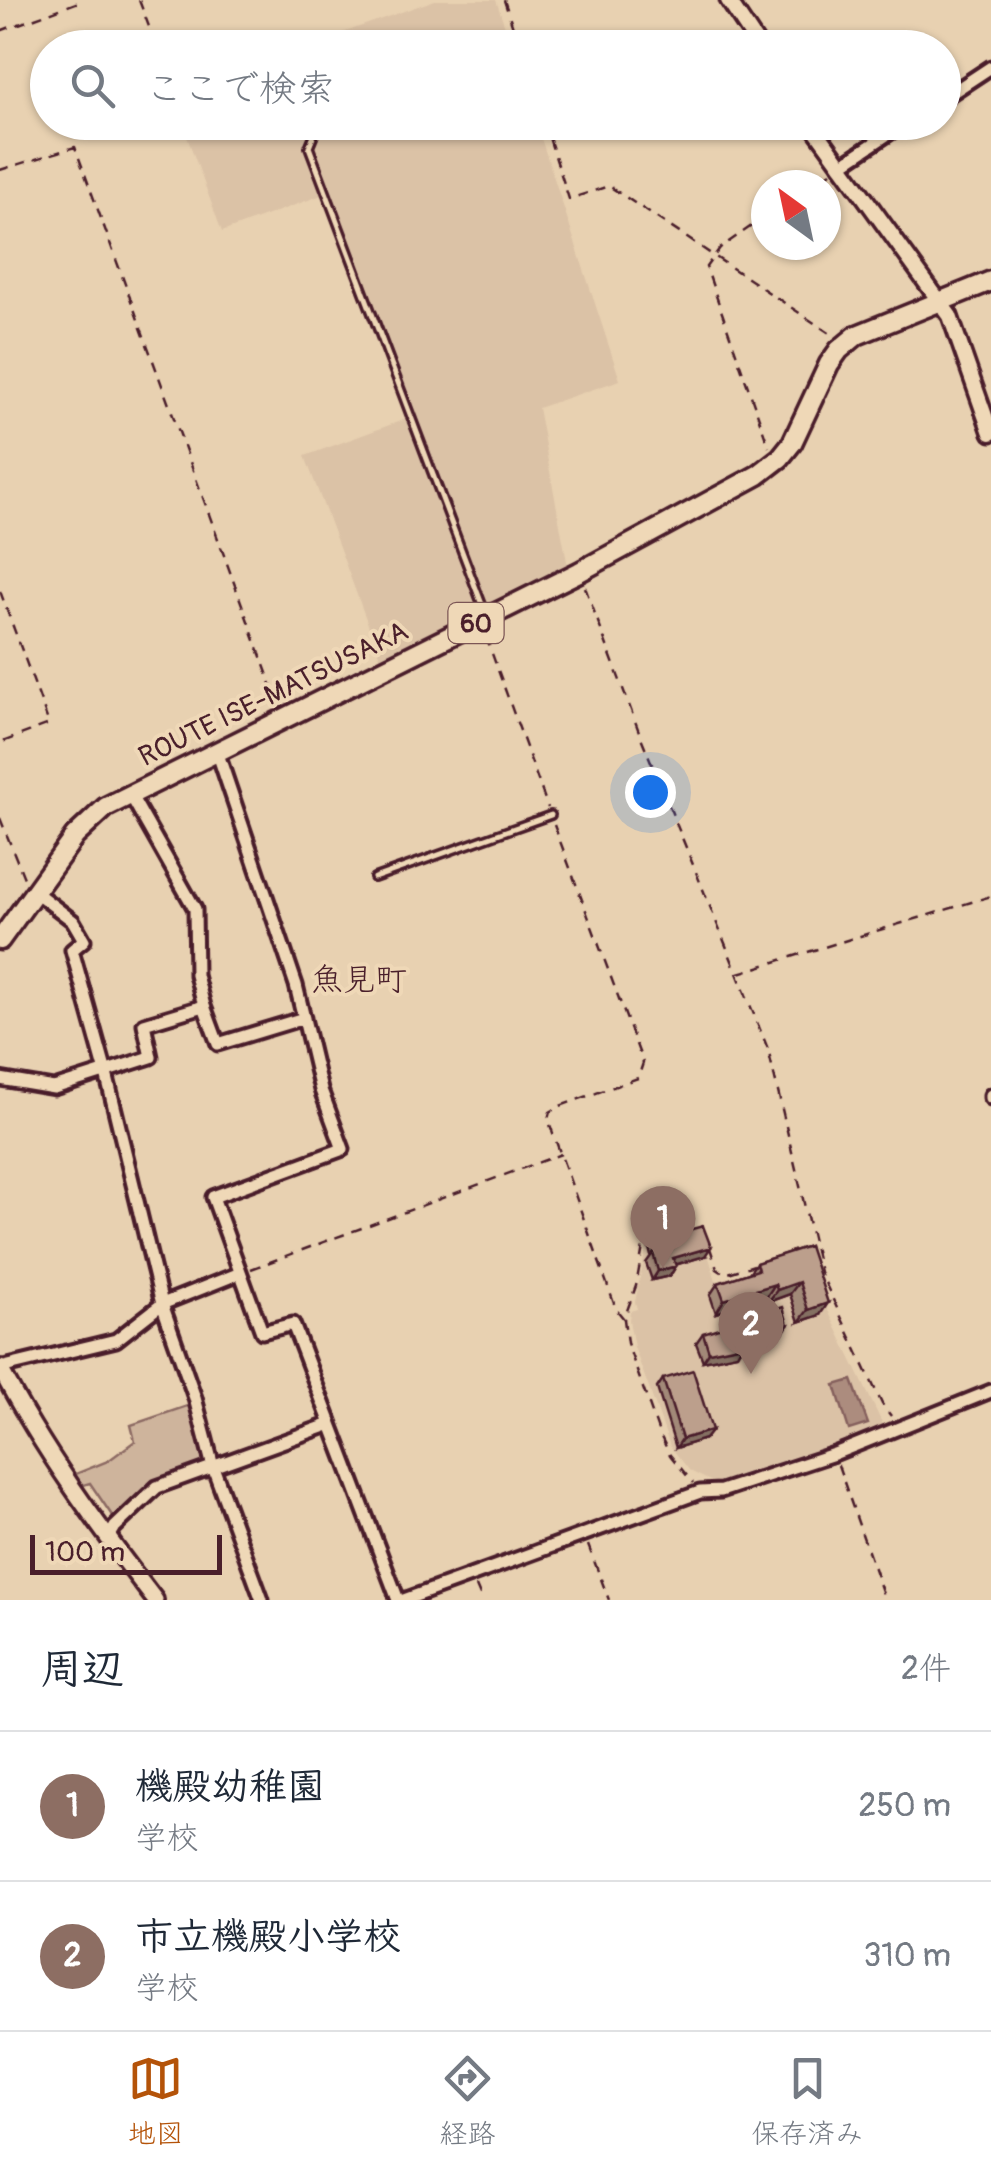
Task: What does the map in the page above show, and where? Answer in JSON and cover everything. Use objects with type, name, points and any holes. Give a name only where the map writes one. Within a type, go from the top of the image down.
[{"type":"main road","name":"ROUTE ISE-MATSUSAKA","points":[[0,940],[88,822],[130,794],[579,572],[741,486],[780,458],[792,443],[829,364],[849,342],[877,325],[991,281]]},
{"type":"main road","points":[[0,1368],[24,1413],[108,1539],[155,1600]]},
{"type":"street","points":[[728,0],[748,30]]},
{"type":"street","points":[[961,87],[991,67]]},
{"type":"street","points":[[822,140],[940,300],[958,334],[991,432]]},
{"type":"street","points":[[840,166],[879,140]]},
{"type":"street","points":[[217,751],[296,985],[321,1090],[342,1149],[213,1197],[262,1332],[293,1324],[401,1600],[700,1492],[721,1491],[834,1454],[991,1391]]},
{"type":"street","points":[[130,794],[195,910],[196,975],[218,1044],[304,1018]]},
{"type":"street","points":[[34,891],[73,921],[84,940],[72,950],[162,1304],[213,1467],[262,1600]]},
{"type":"street","points":[[0,1079],[54,1088],[151,1057],[144,1024],[204,1006]]},
{"type":"street","points":[[0,1368],[116,1340],[162,1304],[240,1273]]},
{"type":"street","points":[[108,1539],[156,1487],[331,1424]]},
{"type":"lane","points":[[312,140],[309,147],[483,620]]},
{"type":"lane","points":[[374,878],[551,815]]},
{"type":"path","points":[[0,31],[84,0]]},
{"type":"path","points":[[139,0],[150,30]]},
{"type":"path","points":[[504,0],[514,30]]},
{"type":"path","points":[[550,140],[569,199],[609,186],[823,331],[849,342]]},
{"type":"path","points":[[0,170],[74,147],[283,718]]},
{"type":"path","points":[[834,170],[840,166]]},
{"type":"path","points":[[751,226],[720,248],[706,266],[771,451],[780,458]]},
{"type":"path","points":[[579,572],[641,737],[768,1049],[820,1272],[882,1404],[901,1428]]},
{"type":"path","points":[[0,591],[50,724],[0,742]]},
{"type":"path","points":[[483,620],[643,1062],[642,1073],[632,1081],[550,1112],[548,1119],[616,1309],[624,1319]]},
{"type":"path","points":[[0,818],[20,872],[34,891]]},
{"type":"path","points":[[738,974],[991,896]]},
{"type":"path","points":[[240,1273],[561,1154]]},
{"type":"path","points":[[689,1230],[644,1241],[636,1286],[624,1319],[627,1343],[659,1433],[670,1455],[700,1492]]},
{"type":"path","points":[[708,1240],[717,1269],[726,1274],[760,1263]]},
{"type":"path","points":[[834,1454],[885,1600]]},
{"type":"path","points":[[584,1534],[608,1600]]},
{"type":"shaded area","points":[[435,0],[496,0],[506,30],[351,30]]},
{"type":"shaded area","points":[[188,140],[542,140],[620,380],[538,408],[568,567],[381,659],[305,456],[406,419],[322,195],[222,232]]},
{"type":"shaded area","points":[[701,1231],[716,1281],[803,1254],[885,1429],[753,1475],[714,1483],[690,1471],[670,1446],[634,1347],[629,1320],[630,1311],[637,1309],[635,1302],[647,1244]]},
{"type":"shaded area","points":[[852,1380],[868,1424],[849,1430],[835,1385]]},
{"type":"shaded area","points":[[193,1404],[207,1461],[153,1483],[115,1520],[90,1483],[80,1486],[73,1475],[108,1461],[135,1441],[131,1425]]},
{"type":"building","points":[[703,1226],[711,1247],[673,1258],[676,1266],[658,1271],[653,1253],[659,1251],[656,1239]]},
{"type":"building","points":[[809,1246],[828,1303],[808,1310],[799,1282],[777,1290],[775,1284],[724,1300],[718,1283],[758,1270],[756,1263]]},
{"type":"building","points":[[783,1307],[788,1325],[741,1340],[743,1345],[709,1352],[703,1333]]},
{"type":"building","points":[[693,1370],[712,1430],[682,1439],[663,1379]]},
{"type":"place","name":"機殿幼稚園","points":[[663,1268]]},
{"type":"place","name":"市立機殿小学校","points":[[751,1374]]},
{"type":"district","name":"魚見町","points":[[359,979]]}]
